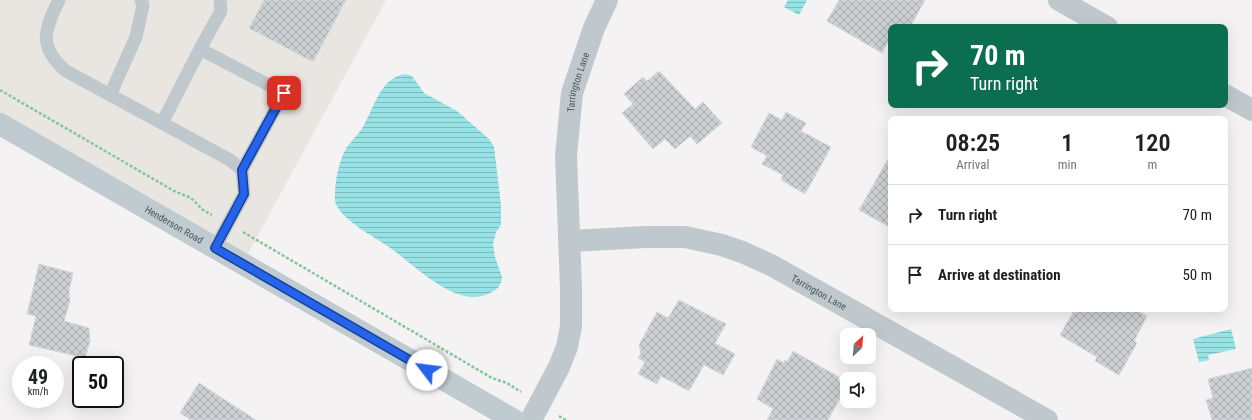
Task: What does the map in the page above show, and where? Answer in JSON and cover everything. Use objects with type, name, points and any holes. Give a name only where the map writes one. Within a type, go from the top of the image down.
[{"type":"main road","name":"Henderson Road","points":[[0,124],[514,420]]},
{"type":"street","name":"Tarrington Lane","points":[[531,420],[559,367],[567,347],[571,326],[570,242],[566,156],[572,93],[594,28],[607,0]]},
{"type":"street","points":[[1059,0],[1102,24]]},
{"type":"street","points":[[1228,97],[1252,110]]},
{"type":"street","name":"Tarrington Lane","points":[[570,242],[646,237],[685,237],[722,245],[742,252],[778,269],[1047,420]]},
{"type":"lane","points":[[59,0],[47,28],[46,34],[46,41],[53,60],[66,71],[230,160],[242,170]]},
{"type":"lane","points":[[110,95],[136,37],[143,5],[141,0]]},
{"type":"lane","points":[[162,123],[221,12],[220,0]]},
{"type":"lane","points":[[200,49],[284,93],[242,170],[244,194],[215,248]]},
{"type":"path","points":[[0,90],[168,188],[191,198],[202,210],[492,378],[507,383]]},
{"type":"shaded area","points":[[0,0],[386,0],[244,261],[0,121]]},
{"type":"water","points":[[788,0],[807,0],[799,15],[784,7]]},
{"type":"water","points":[[405,74],[412,76],[424,93],[457,111],[489,139],[494,147],[501,205],[501,225],[496,232],[493,244],[495,257],[502,277],[499,287],[490,293],[478,297],[465,296],[452,292],[439,285],[393,250],[359,228],[337,207],[335,200],[336,180],[339,165],[344,152],[363,126],[384,87],[390,81]]},
{"type":"water","points":[[1231,329],[1236,349],[1208,355],[1209,360],[1199,362],[1193,339]]},
{"type":"building","points":[[264,0],[346,0],[313,62],[249,28]]},
{"type":"building","points":[[839,0],[925,0],[912,24],[888,24],[888,42],[882,53],[827,21]]},
{"type":"building","points":[[659,71],[695,109],[703,102],[722,123],[697,144],[690,136],[675,149],[665,139],[653,149],[622,113],[633,104],[624,94],[643,77],[647,81]]},
{"type":"building","points":[[786,112],[806,123],[801,131],[831,147],[805,194],[781,180],[783,175],[762,164],[767,156],[751,147],[769,113],[782,120]]},
{"type":"building","points":[[888,159],[888,226],[859,210]]},
{"type":"building","points":[[39,264],[73,273],[69,291],[70,301],[64,321],[89,328],[90,341],[86,356],[76,356],[29,345],[36,316],[27,314]]},
{"type":"building","points":[[679,300],[726,324],[715,343],[735,354],[723,375],[704,365],[689,391],[661,376],[657,384],[638,374],[645,362],[638,358],[641,353],[639,345],[657,312],[668,318]]},
{"type":"building","points":[[1073,312],[1140,312],[1147,316],[1134,341],[1137,343],[1119,375],[1095,361],[1097,357],[1060,335]]},
{"type":"building","points":[[793,351],[839,377],[840,398],[828,420],[767,420],[773,409],[757,399],[777,359],[784,363],[785,360],[787,362]]},
{"type":"building","points":[[1252,368],[1252,420],[1212,420],[1206,400],[1213,398],[1208,379]]},
{"type":"building","points":[[199,383],[256,420],[191,420],[180,413]]},
{"type":"route","points":[[284,93],[242,170],[244,194],[215,248],[427,370]]}]
